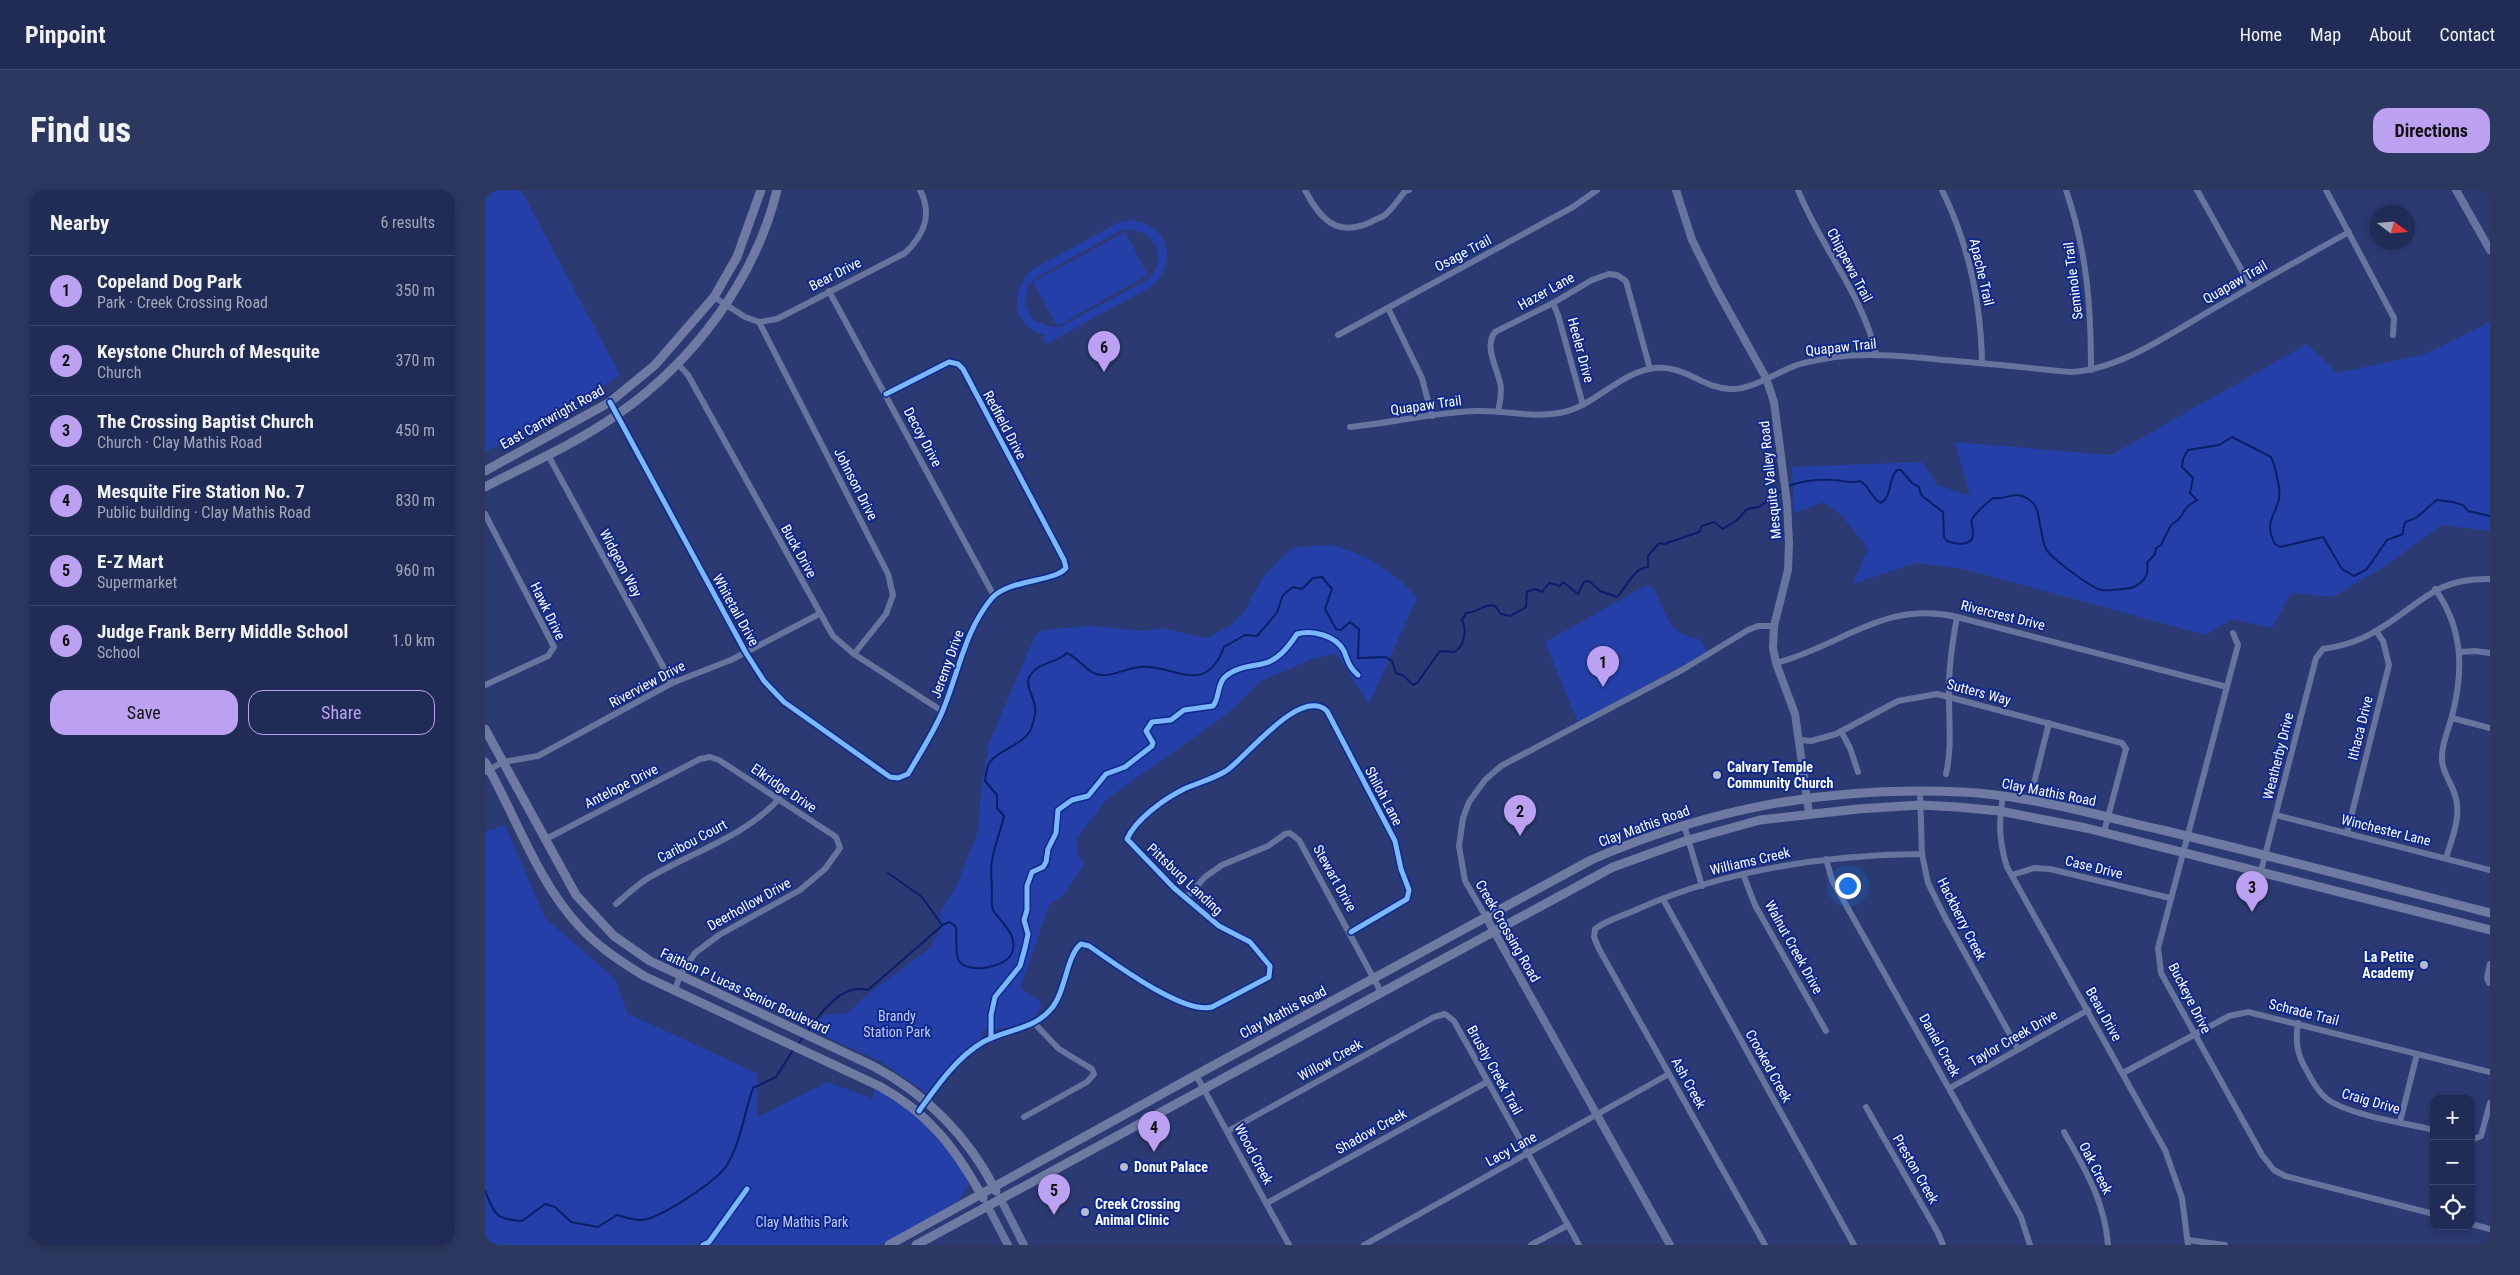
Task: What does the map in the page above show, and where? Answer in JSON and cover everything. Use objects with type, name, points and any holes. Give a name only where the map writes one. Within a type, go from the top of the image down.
[{"type":"main road","name":"East Cartwright Road","points":[[485,471],[610,402],[655,365],[714,297],[737,257],[761,190]]},
{"type":"main road","points":[[485,487],[548,454],[617,414],[657,384],[706,331],[725,304],[754,252],[777,190]]},
{"type":"main road","name":"Faithon P Lucas Senior Boulevard","points":[[485,729],[544,840],[576,895],[601,923],[633,951],[887,1073],[927,1100],[965,1141],[1000,1198]]},
{"type":"main road","name":"Faithon P Lucas Senior Boulevard","points":[[487,768],[549,885],[581,928],[619,961],[644,976],[879,1086],[919,1111],[964,1163],[987,1205]]},
{"type":"main road","name":"Clay Mathis Road","points":[[889,1245],[1591,860],[1650,836],[1725,813],[1807,796],[1857,792],[1963,792],[2003,796],[2109,817],[2490,913]]},
{"type":"main road","name":"Clay Mathis Road","points":[[916,1245],[1613,867],[1688,840],[1760,820],[1809,813],[1920,805],[2000,811],[2104,832],[2490,930]]},
{"type":"main road","points":[[2426,914],[2430,898]]},
{"type":"main road","points":[[1270,1035],[1277,1049]]},
{"type":"main road","points":[[1127,1113],[1134,1127]]},
{"type":"main road","points":[[1072,1144],[1079,1157]]},
{"type":"street","name":"Bear Drive","points":[[759,322],[777,319],[905,253],[918,240],[927,219],[925,201],[920,190]]},
{"type":"street","points":[[1305,190],[1322,216],[1332,224],[1345,229],[1360,227],[1385,215],[1405,191],[1409,190]]},
{"type":"street","name":"Osage Trail","points":[[1338,335],[1573,208],[1597,190]]},
{"type":"street","name":"Mesquite Valley Road","points":[[1676,190],[1692,240],[1717,290],[1766,378],[1774,402],[1787,503],[1788,570],[1774,626],[1773,648],[1776,663],[1795,714],[1809,813]]},
{"type":"street","name":"Chippewa Trail","points":[[1798,190],[1808,214],[1852,294],[1872,338],[1876,354]]},
{"type":"street","name":"Apache Trail","points":[[1941,190],[1960,233],[1975,285],[1982,334],[1982,363]]},
{"type":"street","name":"Seminole Trail","points":[[2066,190],[2086,264],[2091,314],[2091,370]]},
{"type":"street","points":[[2197,190],[2251,287]]},
{"type":"street","points":[[2326,190],[2394,318],[2393,335]]},
{"type":"street","points":[[2456,190],[2490,250]]},
{"type":"street","name":"Quapaw Trail","points":[[1350,427],[1450,412],[1499,412],[1527,416],[1563,412],[1583,405],[1635,373],[1650,369],[1674,369],[1707,383],[1730,389],[1746,386],[1815,360],[1876,354],[2071,372],[2091,370],[2113,364],[2349,232]]},
{"type":"street","name":"Hazer Lane","points":[[1499,412],[1501,387],[1490,348],[1490,338],[1495,332],[1553,303],[1592,280],[1609,274],[1617,275],[1626,280],[1650,369]]},
{"type":"street","name":"Decoy Drive","points":[[829,291],[887,394],[994,596]]},
{"type":"street","points":[[714,297],[745,317],[759,322]]},
{"type":"street","name":"Heeler Drive","points":[[1553,303],[1583,405]]},
{"type":"street","points":[[1388,308],[1422,378],[1432,416]]},
{"type":"street","name":"Johnson Drive","points":[[759,322],[888,574],[893,595],[886,614],[854,654]]},
{"type":"street","name":"Redfield Drive","points":[[887,394],[949,362],[958,364],[968,378],[1064,560],[1066,568]]},
{"type":"street","name":"Buck Drive","points":[[677,363],[688,375],[819,614],[833,636],[854,654],[942,711]]},
{"type":"street","name":"Whitetail Drive","points":[[610,402],[746,653],[765,681],[784,702],[890,777],[898,778]]},
{"type":"street","name":"Widgeon Way","points":[[548,454],[671,683]]},
{"type":"street","name":"Hawk Drive","points":[[485,514],[554,648],[548,656],[485,685]]},
{"type":"street","name":"Jeremy Drive","points":[[898,778],[908,774],[942,711],[975,620],[994,596],[1029,580],[1062,573],[1066,568]]},
{"type":"street","points":[[2376,632],[2435,589],[2457,581],[2490,579]]},
{"type":"street","points":[[2435,589],[2451,617],[2460,652],[2457,696],[2442,756],[2443,767],[2455,794],[2457,818],[2447,858]]},
{"type":"street","name":"Rivercrest Drive","points":[[1776,663],[1812,652],[1879,620],[1923,612],[1957,617],[2227,687]]},
{"type":"street","name":"Riverview Drive","points":[[487,768],[503,762],[538,756],[671,683],[746,653],[819,614]]},
{"type":"street","points":[[1946,774],[1951,738],[1949,698],[1950,653],[1957,617]]},
{"type":"street","name":"Creek Crossing Road","points":[[1670,1245],[1495,930],[1465,881],[1459,846],[1463,818],[1469,802],[1492,772],[1688,667],[1748,630],[1758,626],[1774,626]]},
{"type":"street","name":"Weatherby Drive","points":[[2261,872],[2316,658],[2323,649],[2344,646],[2376,632]]},
{"type":"street","name":"Ithaca Drive","points":[[2347,833],[2389,665],[2383,641],[2376,632]]},
{"type":"street","name":"Buckeye Drive","points":[[2233,633],[2238,645],[2189,837],[2158,948],[2159,966],[2164,981],[2261,1153],[2274,1170],[2285,1176],[2430,1213]]},
{"type":"street","points":[[2460,652],[2475,651],[2490,654]]},
{"type":"street","name":"Sutters Way","points":[[1800,740],[1822,739],[1898,701],[1937,694],[2122,743],[2126,747],[2109,817]]},
{"type":"street","name":"Pittsburg Landing","points":[[1034,1023],[1050,1010],[1059,998],[1073,955],[1081,944],[1089,946],[1155,991],[1203,1008],[1212,1007],[1269,977],[1271,973],[1269,963],[1250,942],[1219,926],[1187,897],[1174,888],[1127,839],[1144,818],[1164,801],[1182,790],[1228,770],[1274,726],[1289,716],[1305,707],[1319,706]]},
{"type":"street","name":"Shiloh Lane","points":[[1319,706],[1327,711],[1395,841],[1401,869],[1409,890],[1407,899],[1351,932]]},
{"type":"street","points":[[2452,718],[2490,728]]},
{"type":"street","points":[[2033,783],[2049,723]]},
{"type":"street","points":[[1841,731],[1850,748],[1858,772]]},
{"type":"street","name":"Elkridge Drive","points":[[710,757],[719,760],[836,837],[840,845]]},
{"type":"street","name":"Antelope Drive","points":[[544,840],[700,759],[710,757]]},
{"type":"street","name":"Hackberry Creek","points":[[1920,791],[1922,854],[1928,883],[1935,900],[2018,1049]]},
{"type":"street","name":"Beau Drive","points":[[2003,796],[2000,811],[2001,844],[2012,875],[2160,1140],[2172,1168],[2184,1209],[2188,1243]]},
{"type":"street","name":"Caribou Court","points":[[616,904],[645,880],[747,826],[764,815],[779,799]]},
{"type":"street","name":"Winchester Lane","points":[[2276,815],[2490,870]]},
{"type":"street","points":[[2104,832],[2109,817]]},
{"type":"street","points":[[1684,826],[1702,886]]},
{"type":"street","name":"Stewart Drive","points":[[1187,897],[1205,877],[1222,865],[1268,846],[1285,834],[1290,833],[1299,840],[1351,932],[1381,992]]},
{"type":"street","name":"Deerhollow Drive","points":[[675,990],[680,975],[695,952],[709,941],[800,890],[814,880],[834,858],[840,845]]},
{"type":"street","name":"Williams Creek","points":[[1594,932],[1598,927],[1663,899],[1743,874],[1782,865],[1826,859],[1865,855],[1922,854]]},
{"type":"street","name":"Daniel Creek","points":[[1826,859],[1832,880],[2021,1217],[2030,1245]]},
{"type":"street","name":"Case Drive","points":[[2012,875],[2034,868],[2050,869],[2171,898]]},
{"type":"street","name":"Walnut Creek Drive","points":[[1743,874],[1755,905],[1826,1031]]},
{"type":"street","name":"Crooked Creek","points":[[1663,899],[1854,1245]]},
{"type":"street","name":"Ash Creek","points":[[1594,932],[1599,948],[1765,1245]]},
{"type":"street","points":[[2490,964],[2487,978],[2490,983]]},
{"type":"street","name":"Taylor Creek Drive","points":[[1950,1088],[2088,1010]]},
{"type":"street","name":"Schrade Trail","points":[[2123,1073],[2229,1016],[2242,1012],[2255,1012],[2490,1072]]},
{"type":"street","name":"Brushy Creek Trail","points":[[1445,1014],[1451,1018],[1579,1245]]},
{"type":"street","name":"Willow Creek","points":[[1228,1131],[1434,1017],[1445,1014]]},
{"type":"street","points":[[919,1111],[956,1064],[978,1045],[1034,1023],[1049,1040],[1092,1069],[1093,1074],[1087,1082],[1024,1117]]},
{"type":"street","name":"Craig Drive","points":[[2298,1023],[2297,1046],[2300,1060],[2315,1086],[2325,1098],[2348,1109],[2430,1129]]},
{"type":"street","points":[[2400,1122],[2417,1054]]},
{"type":"street","name":"Lacy Lane","points":[[1364,1245],[1669,1074]]},
{"type":"street","name":"Wood Creek","points":[[1196,1075],[1289,1245]]},
{"type":"street","name":"Shadow Creek","points":[[1267,1203],[1487,1082]]},
{"type":"street","points":[[2475,1138],[2481,1136],[2490,1103]]},
{"type":"street","name":"Preston Creek","points":[[1866,1107],[1943,1245]]},
{"type":"street","name":"Oak Creek","points":[[2064,1132],[2097,1192],[2104,1214],[2108,1245]]},
{"type":"street","name":"Faithon P Lucas Senior Boulevard","points":[[1000,1198],[1025,1245]]},
{"type":"street","name":"Faithon P Lucas Senior Boulevard","points":[[987,1205],[1008,1245]]},
{"type":"street","points":[[1531,1245],[1567,1225]]},
{"type":"street","points":[[2475,1225],[2490,1229]]},
{"type":"street","points":[[2188,1243],[2225,1245]]},
{"type":"green space","points":[[485,190],[521,190],[620,375],[569,409],[485,452]]},
{"type":"green space","points":[[1129,220],[1142,223],[1153,228],[1161,236],[1167,255],[1160,277],[1151,287],[1046,344],[1043,338],[1046,335],[1026,325],[1021,318],[1017,300],[1024,280],[1030,271],[1117,223]],"holes":[[[1130,229],[1147,234],[1157,248],[1158,265],[1154,273],[1147,280],[1059,327],[1050,327],[1033,320],[1025,304],[1028,286],[1034,279],[1121,230]]]},
{"type":"green space","points":[[1125,232],[1148,275],[1057,326],[1033,282]]},
{"type":"green space","points":[[2490,322],[2490,531],[2442,525],[2382,568],[2333,597],[2291,593],[2272,628],[2232,619],[2206,635],[1964,569],[1915,563],[1853,584],[1868,549],[1842,516],[1824,502],[1794,513],[1792,467],[1922,462],[1937,485],[1970,496],[1955,442],[2111,455],[2307,344],[2337,373],[2425,354]]},
{"type":"green space","name":"Brandy Station Park","points":[[1332,545],[1357,554],[1379,565],[1399,580],[1417,598],[1369,704],[1336,653],[1310,660],[1261,681],[1226,715],[1108,798],[1077,838],[1078,855],[1084,865],[1063,896],[1050,903],[1020,988],[1039,1000],[1041,1005],[1032,1019],[1017,1026],[983,1029],[982,1039],[964,1052],[928,1094],[880,1061],[811,1030],[825,1014],[842,1014],[850,1011],[864,997],[932,946],[933,940],[939,933],[940,912],[956,888],[978,831],[981,792],[989,743],[1035,636],[1042,630],[1091,626],[1143,631],[1162,628],[1199,637],[1209,637],[1233,624],[1245,610],[1263,577],[1288,551],[1296,547]]},
{"type":"green space","points":[[1647,585],[1653,588],[1671,625],[1682,634],[1701,640],[1707,652],[1578,722],[1545,642]]},
{"type":"green space","name":"Clay Mathis Park","points":[[505,825],[545,918],[615,979],[628,1014],[757,1073],[758,1117],[827,1082],[868,1097],[872,1101],[875,1088],[916,1116],[947,1150],[968,1178],[968,1186],[963,1195],[954,1205],[882,1245],[485,1245],[485,832]]},
{"type":"waterway","points":[[1788,486],[1815,480],[1860,481],[1875,499],[1881,503],[1887,497],[1894,474],[1897,470],[1901,470],[1912,483],[1919,487],[1921,495],[1943,512],[1944,537],[1947,541],[1960,544],[1965,544],[1971,540],[1973,536],[1972,519],[1990,500],[2020,495],[2035,505],[2044,544],[2049,553],[2080,578],[2101,590],[2131,588],[2141,582],[2147,574],[2147,563],[2155,554],[2156,548],[2161,545],[2171,525],[2179,519],[2187,507],[2197,500],[2190,493],[2193,478],[2182,467],[2183,459],[2188,450],[2219,445],[2232,437],[2271,457],[2273,461],[2279,490],[2279,499],[2270,526],[2275,544],[2280,547],[2323,537],[2342,569],[2354,576],[2367,569],[2387,540],[2403,534],[2403,528],[2407,521],[2417,517],[2437,500],[2463,505],[2468,511],[2490,516]]},
{"type":"waterway","points":[[807,1032],[832,1001],[845,992],[854,989],[868,990],[944,924],[950,922],[956,927],[957,955],[959,961],[964,965],[987,968],[1002,962],[1012,953],[1014,947],[1011,935],[993,910],[992,903],[991,864],[1004,816],[997,808],[997,795],[985,781],[990,762],[1025,738],[1032,726],[1035,709],[1028,682],[1031,674],[1039,667],[1067,653],[1092,672],[1102,675],[1140,667],[1153,667],[1188,675],[1198,675],[1208,671],[1216,662],[1224,647],[1245,635],[1257,636],[1277,612],[1285,593],[1293,587],[1302,589],[1313,578],[1322,577],[1332,589],[1325,609],[1336,629],[1341,630],[1350,622],[1359,629],[1358,658],[1386,657],[1392,661],[1396,673],[1404,676],[1413,685],[1417,683],[1440,651],[1454,652],[1461,646],[1465,633],[1462,620],[1466,613],[1491,605],[1495,606],[1501,614],[1510,616],[1526,607],[1527,592],[1535,589],[1542,592],[1549,583],[1560,586],[1563,582],[1578,594],[1584,582],[1589,581],[1600,591],[1617,597],[1634,574],[1648,567],[1648,556],[1659,543],[1664,544],[1699,532],[1702,526],[1714,522],[1723,529],[1737,520],[1747,509],[1759,507],[1782,490]]},
{"type":"waterway","points":[[888,873],[922,897],[942,925]]},
{"type":"waterway","points":[[798,1044],[804,1036]]},
{"type":"waterway","points":[[485,1191],[496,1214],[505,1219],[512,1220],[522,1221],[545,1204],[555,1207],[571,1222],[598,1227],[617,1215],[643,1220],[663,1212],[701,1189],[727,1165],[739,1137],[753,1088],[776,1077],[793,1050]]},
{"type":"cycle path","points":[[610,402],[746,653],[764,681],[784,702],[890,777],[898,778],[908,774],[927,742],[943,710],[969,637],[983,610],[992,598],[1009,587],[1052,576],[1066,568],[1064,560],[963,369],[958,364],[949,362],[886,394]]},
{"type":"cycle path","points":[[991,1038],[991,1015],[995,997],[1020,966],[1025,948],[1028,934],[1024,920],[1027,910],[1027,886],[1032,872],[1043,867],[1046,862],[1048,849],[1056,833],[1058,810],[1072,800],[1088,796],[1106,774],[1125,767],[1152,746],[1153,743],[1146,731],[1152,722],[1171,720],[1184,710],[1213,706],[1222,680],[1225,677],[1237,669],[1273,660],[1287,648],[1297,634],[1316,633],[1335,641],[1344,651],[1351,667],[1358,675]]},
{"type":"cycle path","points":[[919,1111],[948,1073],[974,1048],[992,1038],[1036,1021],[1051,1009],[1060,993],[1072,957],[1081,944],[1089,946],[1149,986],[1184,1003],[1199,1007],[1212,1007],[1269,977],[1270,966],[1250,942],[1219,926],[1174,888],[1127,839],[1137,824],[1168,798],[1226,771],[1274,727],[1288,716],[1303,708],[1316,706],[1327,711],[1395,841],[1401,869],[1409,890],[1407,899],[1351,932]]},
{"type":"cycle path","points":[[703,1245],[709,1242],[747,1189]]},
{"type":"place","name":"Judge Frank Berry Middle School","points":[[1104,372]]},
{"type":"place","name":"Copeland Dog Park","points":[[1603,687]]},
{"type":"place","name":"Calvary Temple Community Church","points":[[1717,775]]},
{"type":"place","name":"Keystone Church of Mesquite","points":[[1520,836]]},
{"type":"place","name":"The Crossing Baptist Church","points":[[2252,912]]},
{"type":"place","name":"La Petite Academy","points":[[2424,965]]},
{"type":"place","name":"Mesquite Fire Station No. 7","points":[[1154,1152]]},
{"type":"place","name":"Donut Palace","points":[[1124,1167]]},
{"type":"place","name":"Creek Crossing Animal Clinic","points":[[1085,1212]]},
{"type":"place","name":"E-Z Mart","points":[[1054,1215]]}]
